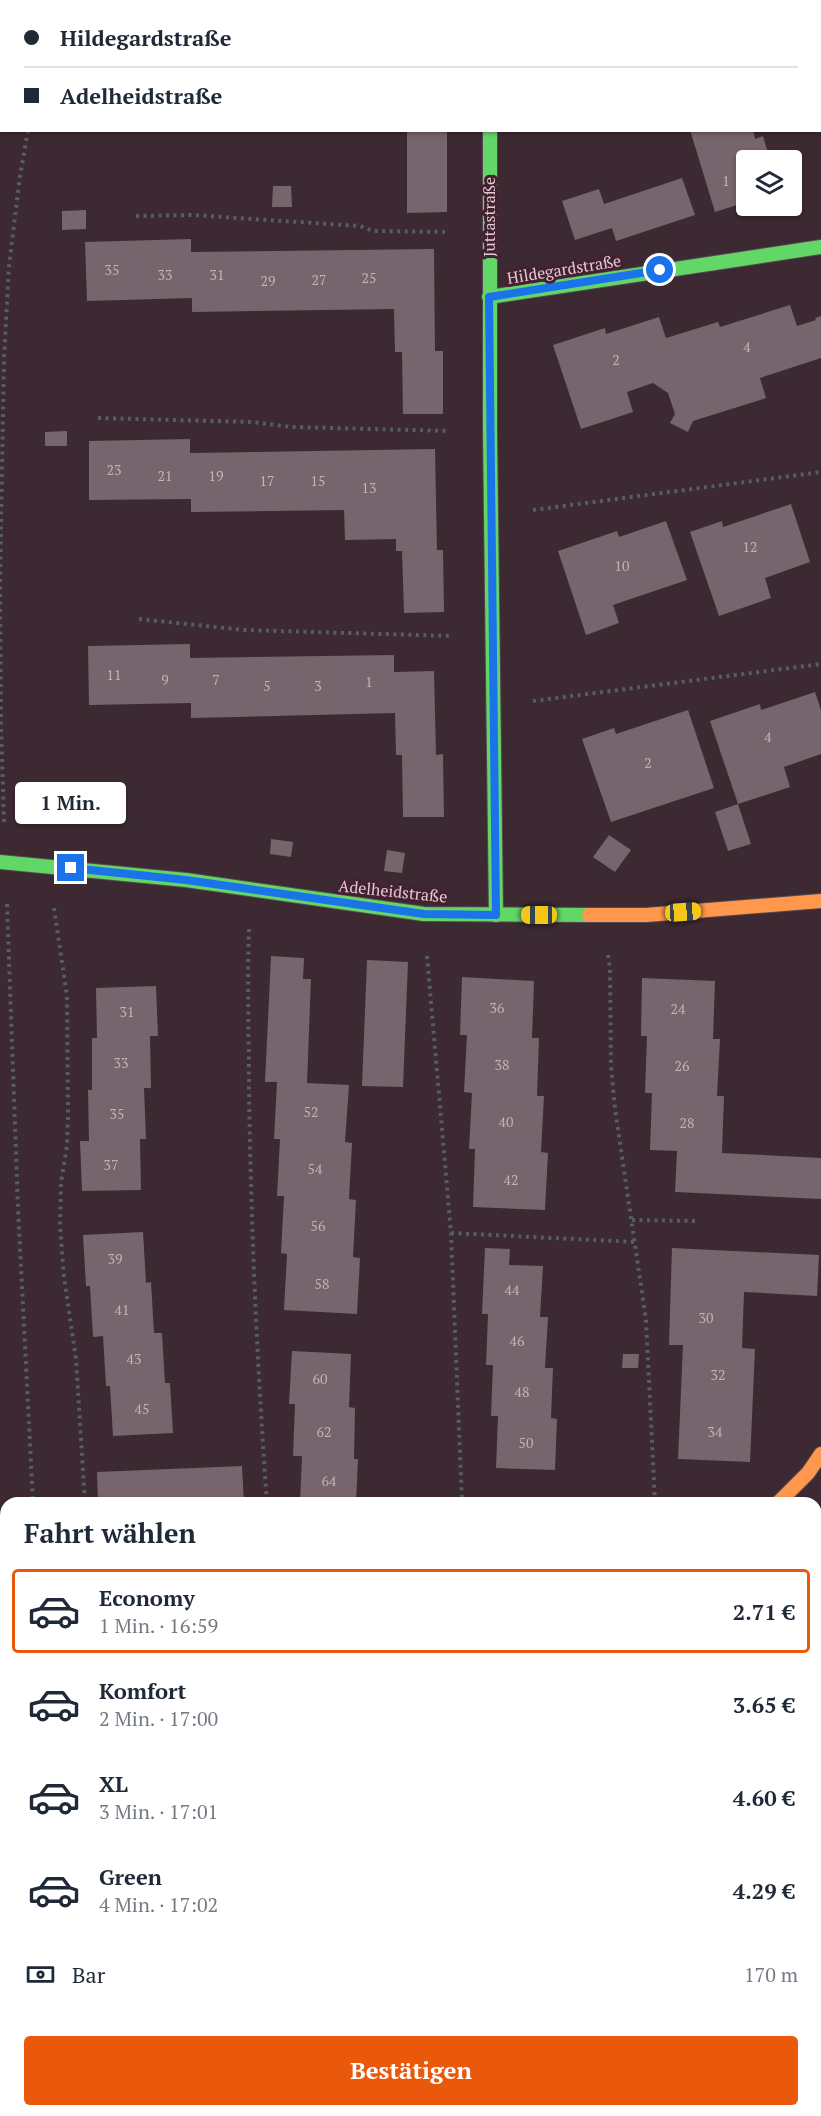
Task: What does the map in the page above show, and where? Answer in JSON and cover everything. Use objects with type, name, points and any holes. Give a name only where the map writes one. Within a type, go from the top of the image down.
[{"type":"street","name":"Juttastraße","points":[[490,132],[492,706],[496,915]]},
{"type":"street","name":"Hildegardstraße","points":[[489,297],[821,247]]},
{"type":"street","name":"Adelheidstraße","points":[[3,862],[186,880],[424,914],[646,915],[821,901]]},
{"type":"street","points":[[784,1497],[808,1473],[821,1454]]},
{"type":"path","points":[[28,132],[9,266],[4,358],[0,588],[3,862],[33,1497]]},
{"type":"path","points":[[136,216],[191,215],[360,226],[373,231],[489,233]]},
{"type":"path","points":[[98,418],[252,422],[291,427],[490,432]]},
{"type":"path","points":[[491,516],[821,472]]},
{"type":"path","points":[[139,619],[244,630],[492,637]]},
{"type":"path","points":[[492,706],[821,664]]},
{"type":"path","points":[[48,865],[67,996],[68,1116],[67,1146],[61,1182],[60,1226],[64,1277],[76,1359],[85,1497]]},
{"type":"path","points":[[251,890],[247,975],[250,1204],[267,1497]]},
{"type":"path","points":[[424,914],[432,1034],[451,1233],[462,1497]]},
{"type":"path","points":[[603,916],[610,969],[611,1066],[615,1109],[646,1320],[655,1497]]},
{"type":"path","points":[[632,1220],[696,1221]]},
{"type":"path","points":[[451,1233],[635,1242]]},
{"type":"building","points":[[407,132],[447,132],[447,212],[407,213]]},
{"type":"building","points":[[691,132],[753,132],[755,139],[763,136],[767,150],[736,150],[736,205],[715,212]]},
{"type":"building","points":[[682,178],[695,215],[616,241],[612,228],[575,240],[562,201],[599,189],[604,204]]},
{"type":"building","points":[[273,186],[291,186],[292,207],[272,207]]},
{"type":"building","points":[[86,210],[86,229],[62,230],[62,211]]},
{"type":"building","points":[[191,239],[191,252],[434,249],[435,351],[443,351],[443,414],[403,414],[402,352],[395,352],[394,309],[192,312],[192,298],[87,301],[85,242]]},
{"type":"building","points":[[790,305],[797,326],[821,316],[821,358],[760,378],[766,398],[693,421],[688,432],[670,423],[675,414],[668,393],[653,383],[627,392],[633,412],[581,429],[553,345],[605,328],[606,334],[659,317],[666,338],[718,322],[720,327]]},
{"type":"building","points":[[67,431],[67,446],[45,446],[45,432]]},
{"type":"building","points":[[190,439],[190,453],[435,449],[437,550],[443,550],[444,612],[404,613],[402,551],[396,551],[396,539],[345,540],[344,510],[191,512],[191,499],[89,500],[89,441]]},
{"type":"building","points":[[791,504],[810,562],[765,578],[771,598],[719,616],[690,532],[722,521],[723,527]]},
{"type":"building","points":[[666,521],[687,580],[613,605],[619,623],[586,635],[558,551],[617,531],[619,537]]},
{"type":"building","points":[[190,644],[190,658],[394,655],[394,672],[434,671],[436,755],[443,754],[444,817],[403,817],[402,755],[396,755],[395,713],[191,718],[191,703],[89,705],[88,646]]},
{"type":"building","points":[[815,692],[821,710],[821,754],[784,767],[790,787],[738,804],[710,721],[760,704],[761,710]]},
{"type":"building","points":[[688,710],[714,788],[611,822],[582,739],[614,728],[616,734]]},
{"type":"building","points":[[738,804],[751,844],[728,851],[715,812]]},
{"type":"building","points":[[609,835],[631,850],[615,872],[593,857]]},
{"type":"building","points":[[271,839],[293,842],[291,857],[270,854]]},
{"type":"building","points":[[387,850],[405,853],[402,873],[384,871]]},
{"type":"building","points":[[271,956],[304,958],[303,979],[311,979],[307,1083],[349,1085],[345,1142],[352,1143],[349,1199],[356,1200],[353,1257],[360,1258],[357,1314],[284,1310],[287,1254],[281,1253],[284,1196],[277,1196],[280,1139],[274,1139],[277,1082],[265,1082]]},
{"type":"building","points":[[367,960],[408,962],[403,1087],[362,1086]]},
{"type":"building","points":[[462,977],[534,981],[532,1038],[539,1038],[537,1096],[544,1096],[541,1152],[548,1153],[545,1210],[473,1207],[475,1149],[469,1149],[472,1093],[464,1092],[467,1035],[460,1035]]},
{"type":"building","points":[[642,978],[715,981],[713,1039],[720,1039],[717,1096],[724,1096],[722,1153],[821,1158],[821,1199],[675,1192],[677,1151],[650,1150],[652,1093],[645,1093],[647,1036],[641,1036]]},
{"type":"building","points":[[156,986],[158,1036],[150,1036],[151,1088],[144,1088],[146,1139],[140,1139],[141,1190],[82,1191],[80,1141],[89,1141],[88,1090],[92,1090],[92,1038],[97,1038],[96,988]]},
{"type":"building","points":[[143,1232],[146,1283],[151,1282],[154,1333],[162,1333],[165,1383],[170,1383],[173,1433],[113,1436],[110,1386],[106,1386],[103,1336],[93,1337],[90,1286],[86,1286],[83,1235]]},
{"type":"building","points":[[485,1248],[510,1249],[509,1265],[543,1266],[540,1317],[548,1317],[545,1368],[553,1368],[551,1418],[557,1419],[555,1470],[496,1468],[498,1416],[491,1416],[493,1365],[486,1365],[488,1314],[482,1314]]},
{"type":"building","points":[[672,1248],[819,1255],[817,1296],[744,1292],[742,1348],[755,1349],[750,1462],[678,1459],[683,1345],[669,1345]]},
{"type":"building","points":[[292,1351],[351,1354],[349,1407],[355,1408],[354,1459],[358,1459],[356,1497],[300,1497],[302,1456],[293,1456],[295,1404],[289,1404]]},
{"type":"building","points":[[623,1354],[639,1354],[638,1368],[622,1368]]},
{"type":"building","points":[[242,1466],[244,1497],[98,1497],[97,1472]]},
{"type":"traffic: fast","points":[[490,132],[490,432],[496,915]]},
{"type":"traffic: fast","points":[[489,297],[821,247]]},
{"type":"traffic: fast","points":[[0,862],[186,880],[424,914],[589,915]]},
{"type":"traffic: slow","points":[[589,915],[646,915],[821,901]]},
{"type":"traffic: slow","points":[[784,1497],[808,1473],[821,1454]]},
{"type":"route","points":[[71,868],[186,880],[424,914],[496,915],[492,738],[489,297],[660,270]]}]
